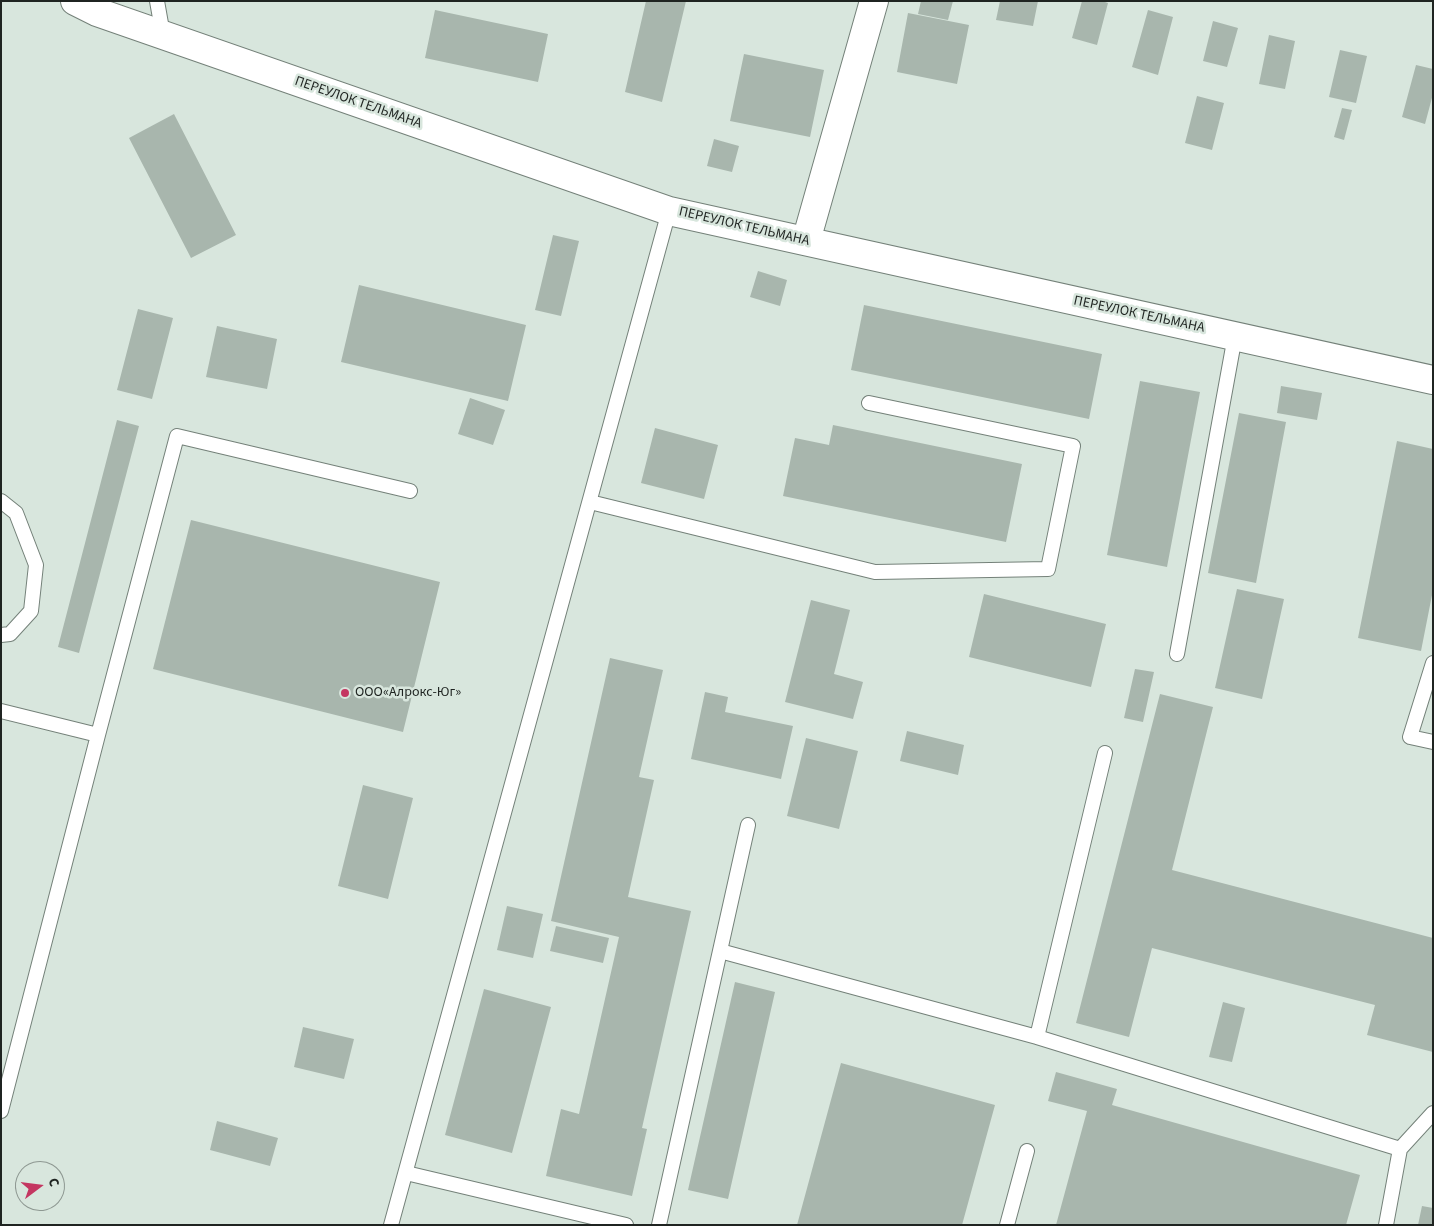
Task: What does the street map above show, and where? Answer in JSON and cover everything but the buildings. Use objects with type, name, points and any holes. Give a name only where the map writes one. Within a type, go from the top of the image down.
[{"type":"street","points":[[806,241],[874,1]]},
{"type":"street","name":"ПЕРЕУЛОК ТЕЛЬМАНА","points":[[90,5],[163,35],[670,210],[1433,380]]},
{"type":"lane","points":[[157,1],[163,35]]},
{"type":"lane","points":[[391,1225],[670,210]]},
{"type":"lane","points":[[1177,654],[1235,336]]},
{"type":"lane","points":[[590,502],[875,572],[1048,569],[1073,446],[869,403]]},
{"type":"lane","points":[[1,1111],[98,735],[178,436],[410,491]]},
{"type":"lane","points":[[1,501],[16,514],[36,565],[31,611],[10,634],[1,635]]},
{"type":"lane","points":[[1433,663],[1410,737],[1433,742]]},
{"type":"lane","points":[[1,711],[98,735]]},
{"type":"lane","points":[[1037,1037],[1105,753]]},
{"type":"lane","points":[[659,1225],[748,825]]},
{"type":"lane","points":[[720,951],[1037,1037],[1400,1148]]},
{"type":"lane","points":[[1386,1225],[1400,1148],[1433,1112]]},
{"type":"lane","points":[[1007,1225],[1027,1151]]},
{"type":"lane","points":[[406,1173],[626,1225]]},
{"type":"place","name":"ООО«Алрокс-Юг»","points":[[345,693]]}]
